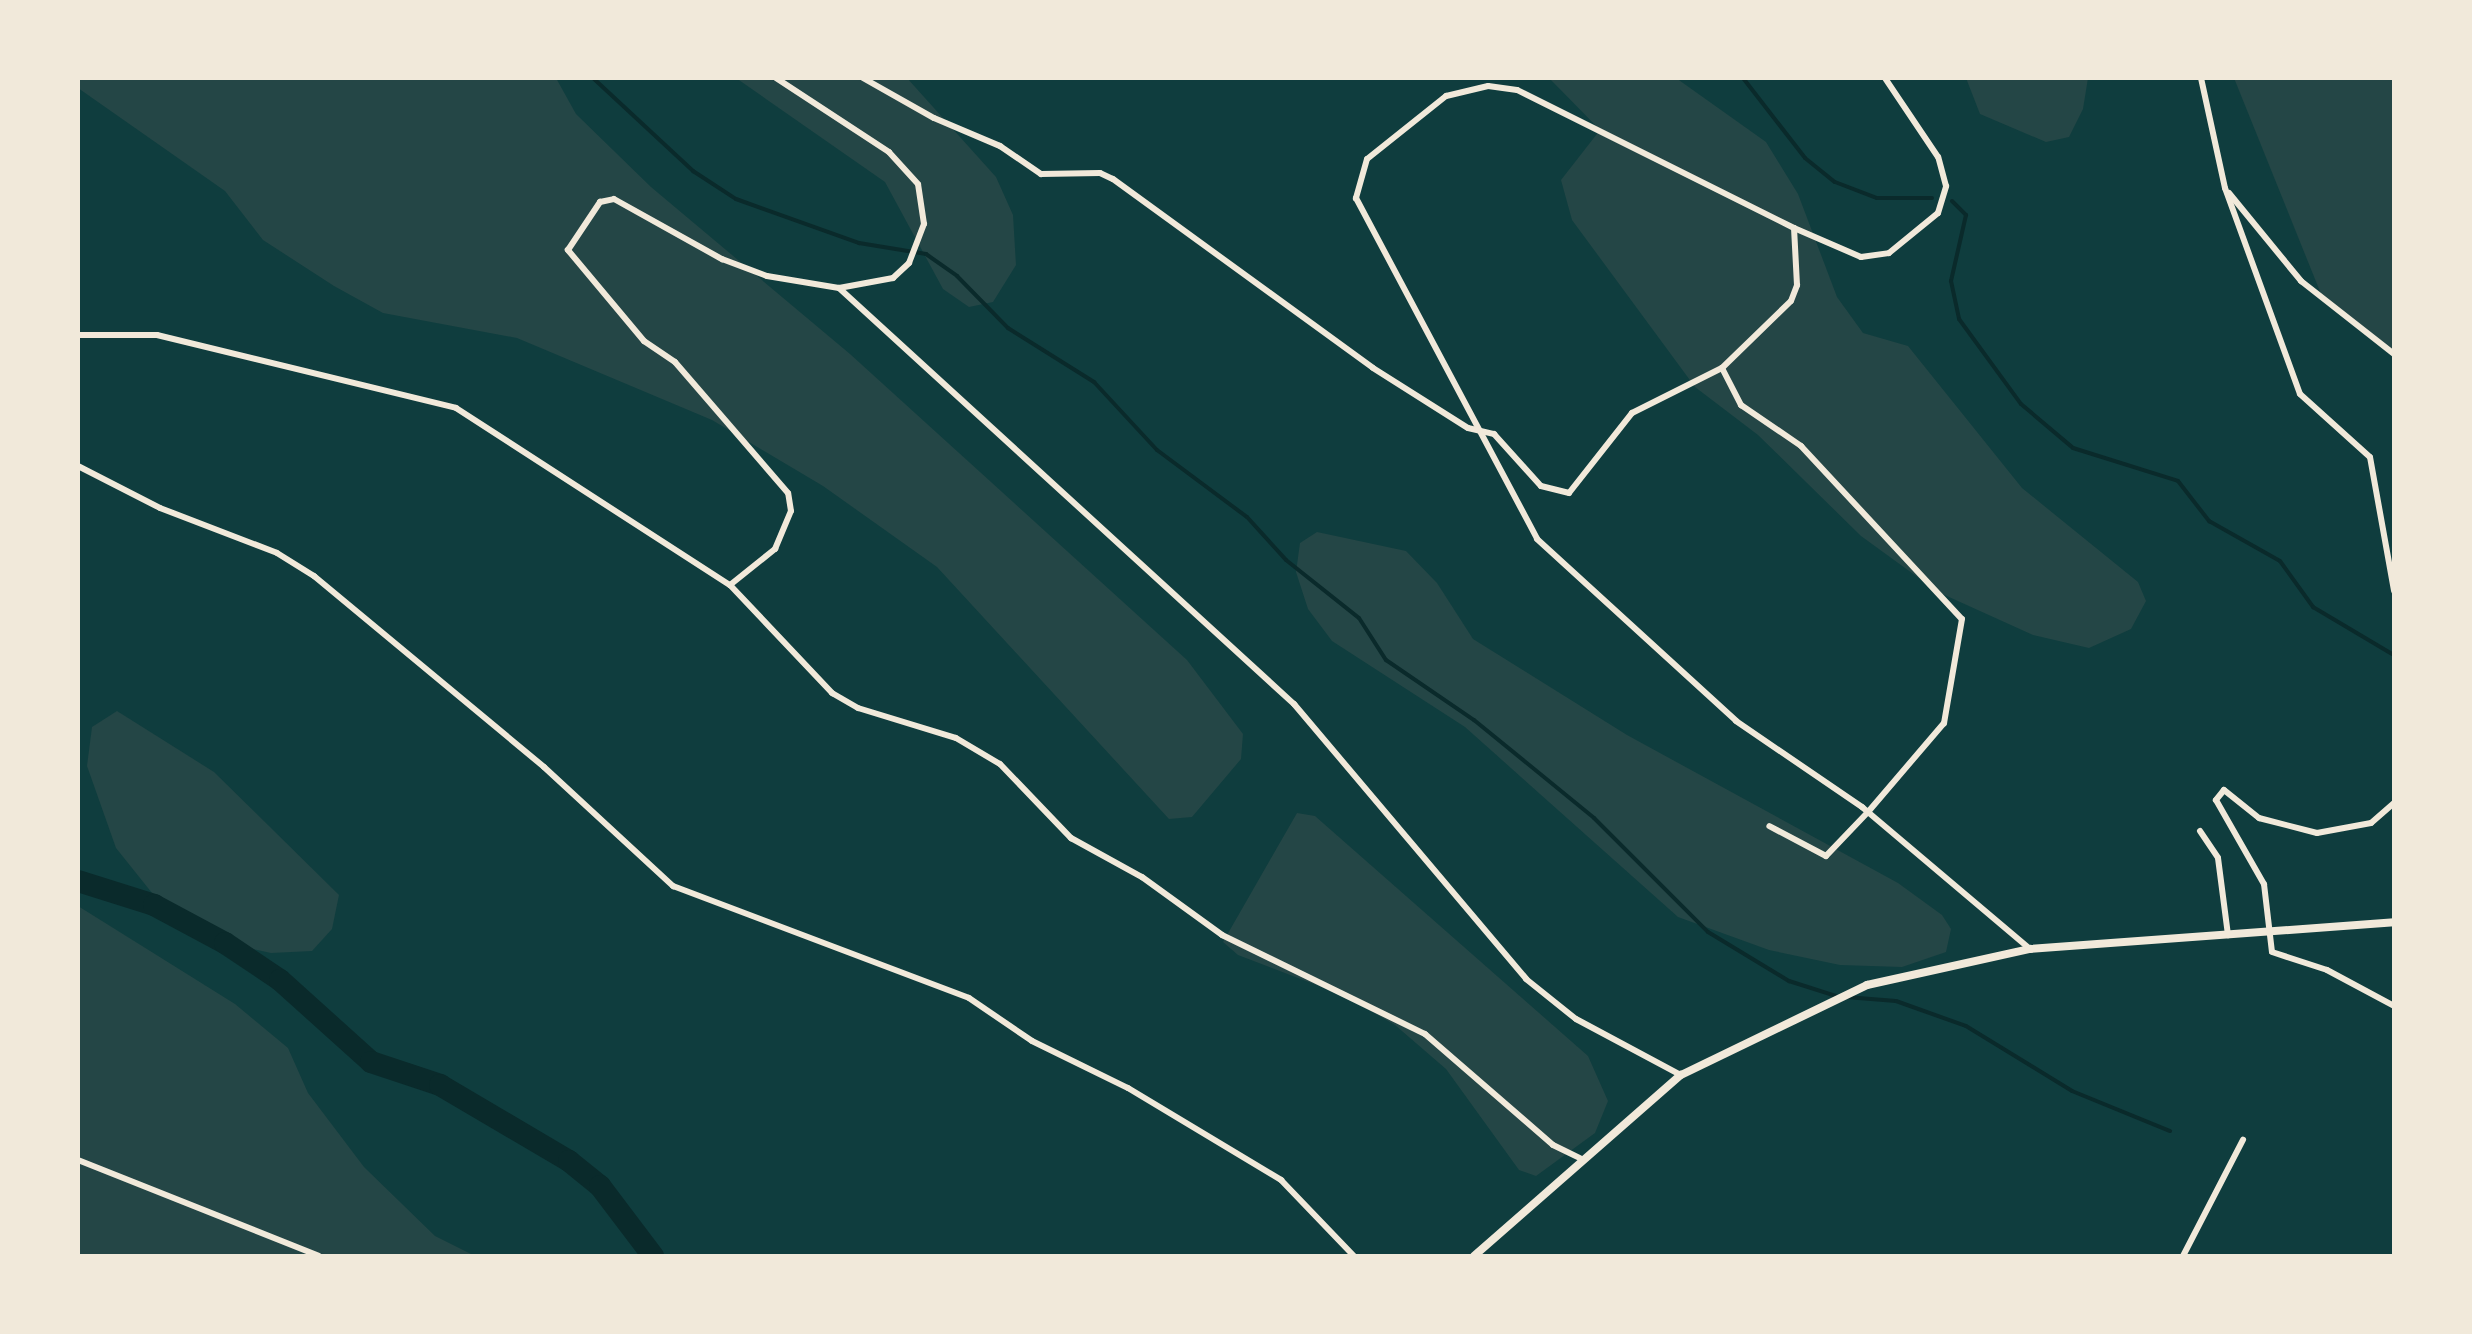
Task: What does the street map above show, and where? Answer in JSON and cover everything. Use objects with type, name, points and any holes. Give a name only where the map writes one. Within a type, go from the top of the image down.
[{"type":"street","points":[[730,585],[775,549],[787,527],[788,493],[676,362],[644,341],[573,262],[573,235],[600,202],[614,199],[722,259],[767,276],[839,288],[868,288],[910,263],[924,224],[918,184],[889,152],[776,78]]},
{"type":"street","points":[[863,78],[934,118],[1000,146],[1041,174],[1100,173],[1113,179],[1373,368],[1477,429],[1494,434],[1541,486],[1569,494],[1632,414],[1722,368],[1791,301],[1797,285],[1794,228]]},
{"type":"street","points":[[1885,78],[1938,157],[1946,186],[1938,213],[1888,253],[1861,257],[1794,228],[1517,90],[1488,86],[1446,96],[1368,159],[1356,198],[1537,539],[1736,720],[1868,812],[2030,949]]},
{"type":"street","points":[[2202,78],[2225,188],[2300,394],[2370,457],[2394,591]]},
{"type":"street","points":[[2225,188],[2300,281],[2394,354]]},
{"type":"street","points":[[839,288],[1294,704],[1526,979],[1576,1019],[1681,1075]]},
{"type":"street","points":[[78,335],[157,335],[456,408],[730,585],[832,693],[858,708],[956,738],[1000,764],[1072,838],[1142,877],[1222,935],[1425,1034],[1553,1145],[1580,1158]]},
{"type":"street","points":[[1722,368],[1741,404],[1800,446],[1962,619],[1944,723],[1868,812],[1826,856],[1769,826]]},
{"type":"street","points":[[78,466],[160,508],[277,553],[314,576],[612,825],[673,886],[969,998],[1032,1041],[1128,1088],[1281,1180],[1354,1256]]},
{"type":"street","points":[[2394,803],[2371,823],[2317,833],[2259,818],[2236,794],[2218,792],[2216,800],[2264,884],[2272,952],[2286,962],[2328,970],[2394,1006]]},
{"type":"street","points":[[2200,830],[2218,858],[2228,935]]},
{"type":"street","points":[[1474,1256],[1580,1158],[1681,1075],[1867,984],[2030,949],[2394,922]]},
{"type":"street","points":[[2183,1256],[2243,1140]]},
{"type":"street","points":[[78,1160],[319,1256]]},
{"type":"shaded area","points":[[78,78],[556,78],[576,114],[651,187],[850,354],[1187,660],[1243,734],[1241,759],[1192,817],[1169,819],[937,567],[823,486],[712,420],[517,338],[383,313],[263,240],[225,191],[78,88]]},
{"type":"shaded area","points":[[736,78],[907,78],[996,177],[1013,215],[1016,265],[993,302],[969,307],[943,289],[885,182]]},
{"type":"shaded area","points":[[1549,78],[1676,78],[1766,142],[1798,194],[1837,297],[1863,333],[1908,346],[2022,488],[2138,582],[2146,601],[2131,629],[2089,648],[2033,635],[1938,592],[1861,536],[1758,435],[1695,387],[1572,220],[1561,180],[1600,130]]},
{"type":"shaded area","points":[[1966,78],[2088,78],[2083,109],[2069,137],[2046,142],[1980,114]]},
{"type":"shaded area","points":[[2234,78],[2394,78],[2394,352],[2321,294]]},
{"type":"shaded area","points":[[1317,532],[1406,551],[1437,583],[1473,639],[1627,735],[1898,883],[1942,915],[1951,929],[1946,952],[1902,967],[1840,965],[1769,950],[1678,917],[1465,727],[1332,641],[1308,609],[1296,572],[1300,543]]},
{"type":"shaded area","points":[[117,711],[214,772],[339,895],[332,929],[312,951],[271,953],[230,944],[156,898],[116,848],[87,766],[92,727]]},
{"type":"shaded area","points":[[1297,813],[1315,816],[1588,1056],[1608,1101],[1595,1133],[1536,1176],[1519,1170],[1446,1069],[1395,1025],[1345,996],[1238,955],[1223,942]]},
{"type":"shaded area","points":[[78,906],[235,1004],[288,1048],[308,1093],[364,1167],[435,1236],[475,1256],[78,1256]]},
{"type":"waterway","points":[[593,78],[693,171],[736,199],[859,243],[926,254],[957,276],[1008,328],[1094,382],[1157,450],[1247,517],[1286,560],[1359,618],[1386,660],[1474,720],[1594,818],[1708,932],[1789,981],[1836,996]]},
{"type":"waterway","points":[[1743,78],[1805,158],[1835,182],[1877,198],[1932,198]]},
{"type":"waterway","points":[[1952,201],[1966,215],[1951,281],[1959,319],[2021,404],[2073,448],[2178,481],[2209,521],[2280,561],[2313,607],[2392,654]]},
{"type":"waterway","points":[[78,881],[154,905],[225,943],[280,980],[371,1062],[440,1085],[569,1161],[600,1186],[653,1256]]},
{"type":"waterway","points":[[1846,997],[1896,1001],[1966,1026],[2072,1091],[2170,1131]]}]
